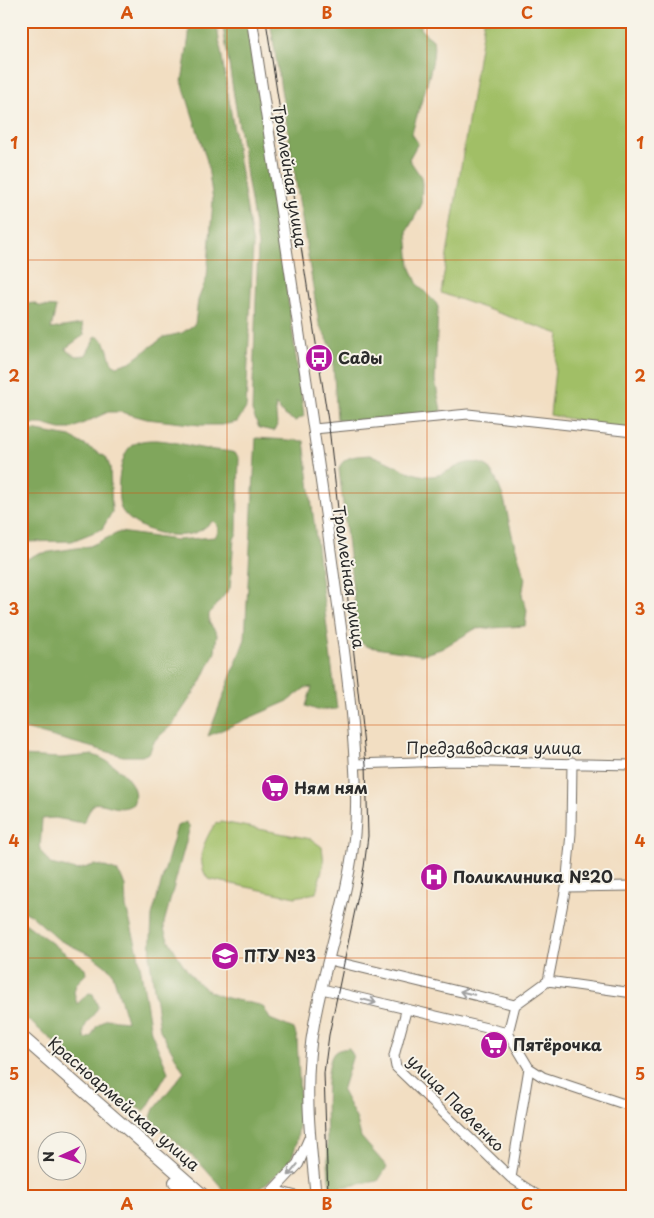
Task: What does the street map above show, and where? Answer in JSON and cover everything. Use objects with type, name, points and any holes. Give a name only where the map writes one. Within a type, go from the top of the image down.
[{"type":"main road","name":"Красноармейская улица","points":[[21,1036],[204,1197]]},
{"type":"main road","name":"Красноармейская улица","points":[[21,1046],[191,1197]]},
{"type":"street","name":"Троллейная улица","points":[[252,21],[314,429],[344,654],[355,764],[356,806],[354,847],[328,960],[309,1059],[310,1136],[316,1197]]},
{"type":"street","points":[[314,429],[468,414],[633,432]]},
{"type":"street","name":"Предзаводская улица","points":[[355,764],[448,761],[572,762],[633,765]]},
{"type":"street","points":[[548,981],[566,887],[571,833],[572,762]]},
{"type":"street","points":[[566,887],[633,886]]},
{"type":"street","points":[[328,960],[515,1004]]},
{"type":"street","points":[[633,993],[548,981],[515,1004],[508,1033],[528,1068],[543,1077],[633,1108]]},
{"type":"street","points":[[322,989],[406,1011],[508,1033]]},
{"type":"street","name":"улица Павленко","points":[[406,1011],[394,1056],[396,1067],[511,1178],[540,1197]]},
{"type":"street","points":[[511,1178],[528,1068]]},
{"type":"street","points":[[269,1195],[298,1164],[310,1136]]},
{"type":"street","points":[[269,1195],[283,1193],[298,1197]]},
{"type":"green space","points":[[189,21],[216,21],[253,246],[246,408],[237,422],[222,425],[200,425],[147,419],[121,412],[108,412],[71,429],[60,429],[42,424],[21,424],[21,305],[34,303],[39,306],[56,307],[51,329],[82,324],[84,335],[66,348],[67,351],[77,356],[86,355],[96,336],[103,341],[112,363],[117,366],[130,362],[164,337],[182,333],[195,324],[198,300],[207,277],[213,200],[207,161],[182,82],[189,36]]},
{"type":"green space","points":[[222,21],[250,21],[304,416],[295,421],[284,415],[275,404],[277,425],[274,431],[259,428],[252,411],[258,245]]},
{"type":"green space","points":[[270,21],[421,21],[421,30],[433,40],[433,61],[412,134],[418,143],[409,159],[421,177],[421,206],[407,231],[410,266],[418,285],[438,307],[435,381],[441,410],[439,413],[345,422],[337,419],[332,348],[319,324]]},
{"type":"green space","points":[[484,21],[633,21],[633,431],[550,415],[559,334],[441,293]]},
{"type":"green space","points":[[21,428],[70,437],[106,457],[110,467],[112,512],[102,529],[72,541],[21,542]]},
{"type":"green space","points":[[256,438],[304,441],[337,709],[317,710],[306,706],[312,687],[305,688],[288,701],[208,736],[245,639]]},
{"type":"green space","points":[[147,440],[232,452],[239,458],[237,533],[234,539],[230,588],[209,614],[209,622],[217,634],[215,652],[201,682],[172,725],[155,740],[149,753],[142,756],[123,756],[21,728],[21,562],[37,554],[90,546],[120,532],[176,540],[215,537],[218,532],[218,526],[213,521],[199,531],[188,535],[168,535],[137,524],[123,512],[120,506],[118,488],[123,459],[131,446]]},
{"type":"green space","points":[[370,455],[413,473],[428,476],[443,473],[463,464],[478,463],[487,466],[496,479],[504,499],[513,539],[525,578],[522,596],[527,610],[525,626],[475,629],[441,649],[421,655],[369,647],[359,642],[339,469],[341,464],[347,459]]},
{"type":"green space","points":[[93,755],[116,767],[129,781],[135,796],[133,804],[128,807],[117,808],[103,804],[93,804],[83,823],[55,818],[42,819],[40,850],[50,864],[77,870],[94,865],[102,866],[117,871],[122,878],[125,886],[126,907],[138,952],[151,1032],[168,1072],[147,1108],[143,1111],[122,1099],[21,1014],[21,920],[85,968],[86,974],[76,984],[74,992],[77,1004],[89,993],[93,994],[98,1007],[84,1029],[85,1039],[91,1037],[96,1027],[106,1019],[127,1021],[112,971],[91,955],[59,940],[31,915],[21,910],[21,756],[61,758]]},
{"type":"green space","points":[[186,822],[190,827],[164,923],[167,937],[184,966],[201,985],[209,991],[230,999],[260,1005],[264,1008],[270,1019],[294,1029],[297,1038],[300,1101],[298,1136],[295,1150],[290,1160],[281,1170],[250,1197],[235,1197],[225,1191],[197,1160],[156,1125],[151,1117],[154,1109],[184,1072],[160,1030],[150,960],[152,916],[177,826]]},
{"type":"green space","points":[[222,822],[311,839],[322,847],[324,862],[316,893],[295,897],[208,879],[202,865],[202,851],[207,837],[215,824]]},
{"type":"green space","points":[[349,1048],[353,1055],[342,1091],[357,1120],[361,1137],[387,1167],[378,1181],[335,1188],[331,1187],[329,1180],[326,1094],[330,1062],[334,1053]]},
{"type":"tram line","points":[[266,21],[329,427],[366,764],[368,836],[364,867],[329,1035],[324,1073],[328,1197]]},
{"type":"place","name":"Сады","points":[[319,358]]},
{"type":"place","name":"Ням ням","points":[[275,788]]},
{"type":"place","name":"Поликлиника №20","points":[[434,877]]},
{"type":"place","name":"ПТУ №3","points":[[225,956]]},
{"type":"place","name":"Пятёрочка","points":[[494,1045]]}]
